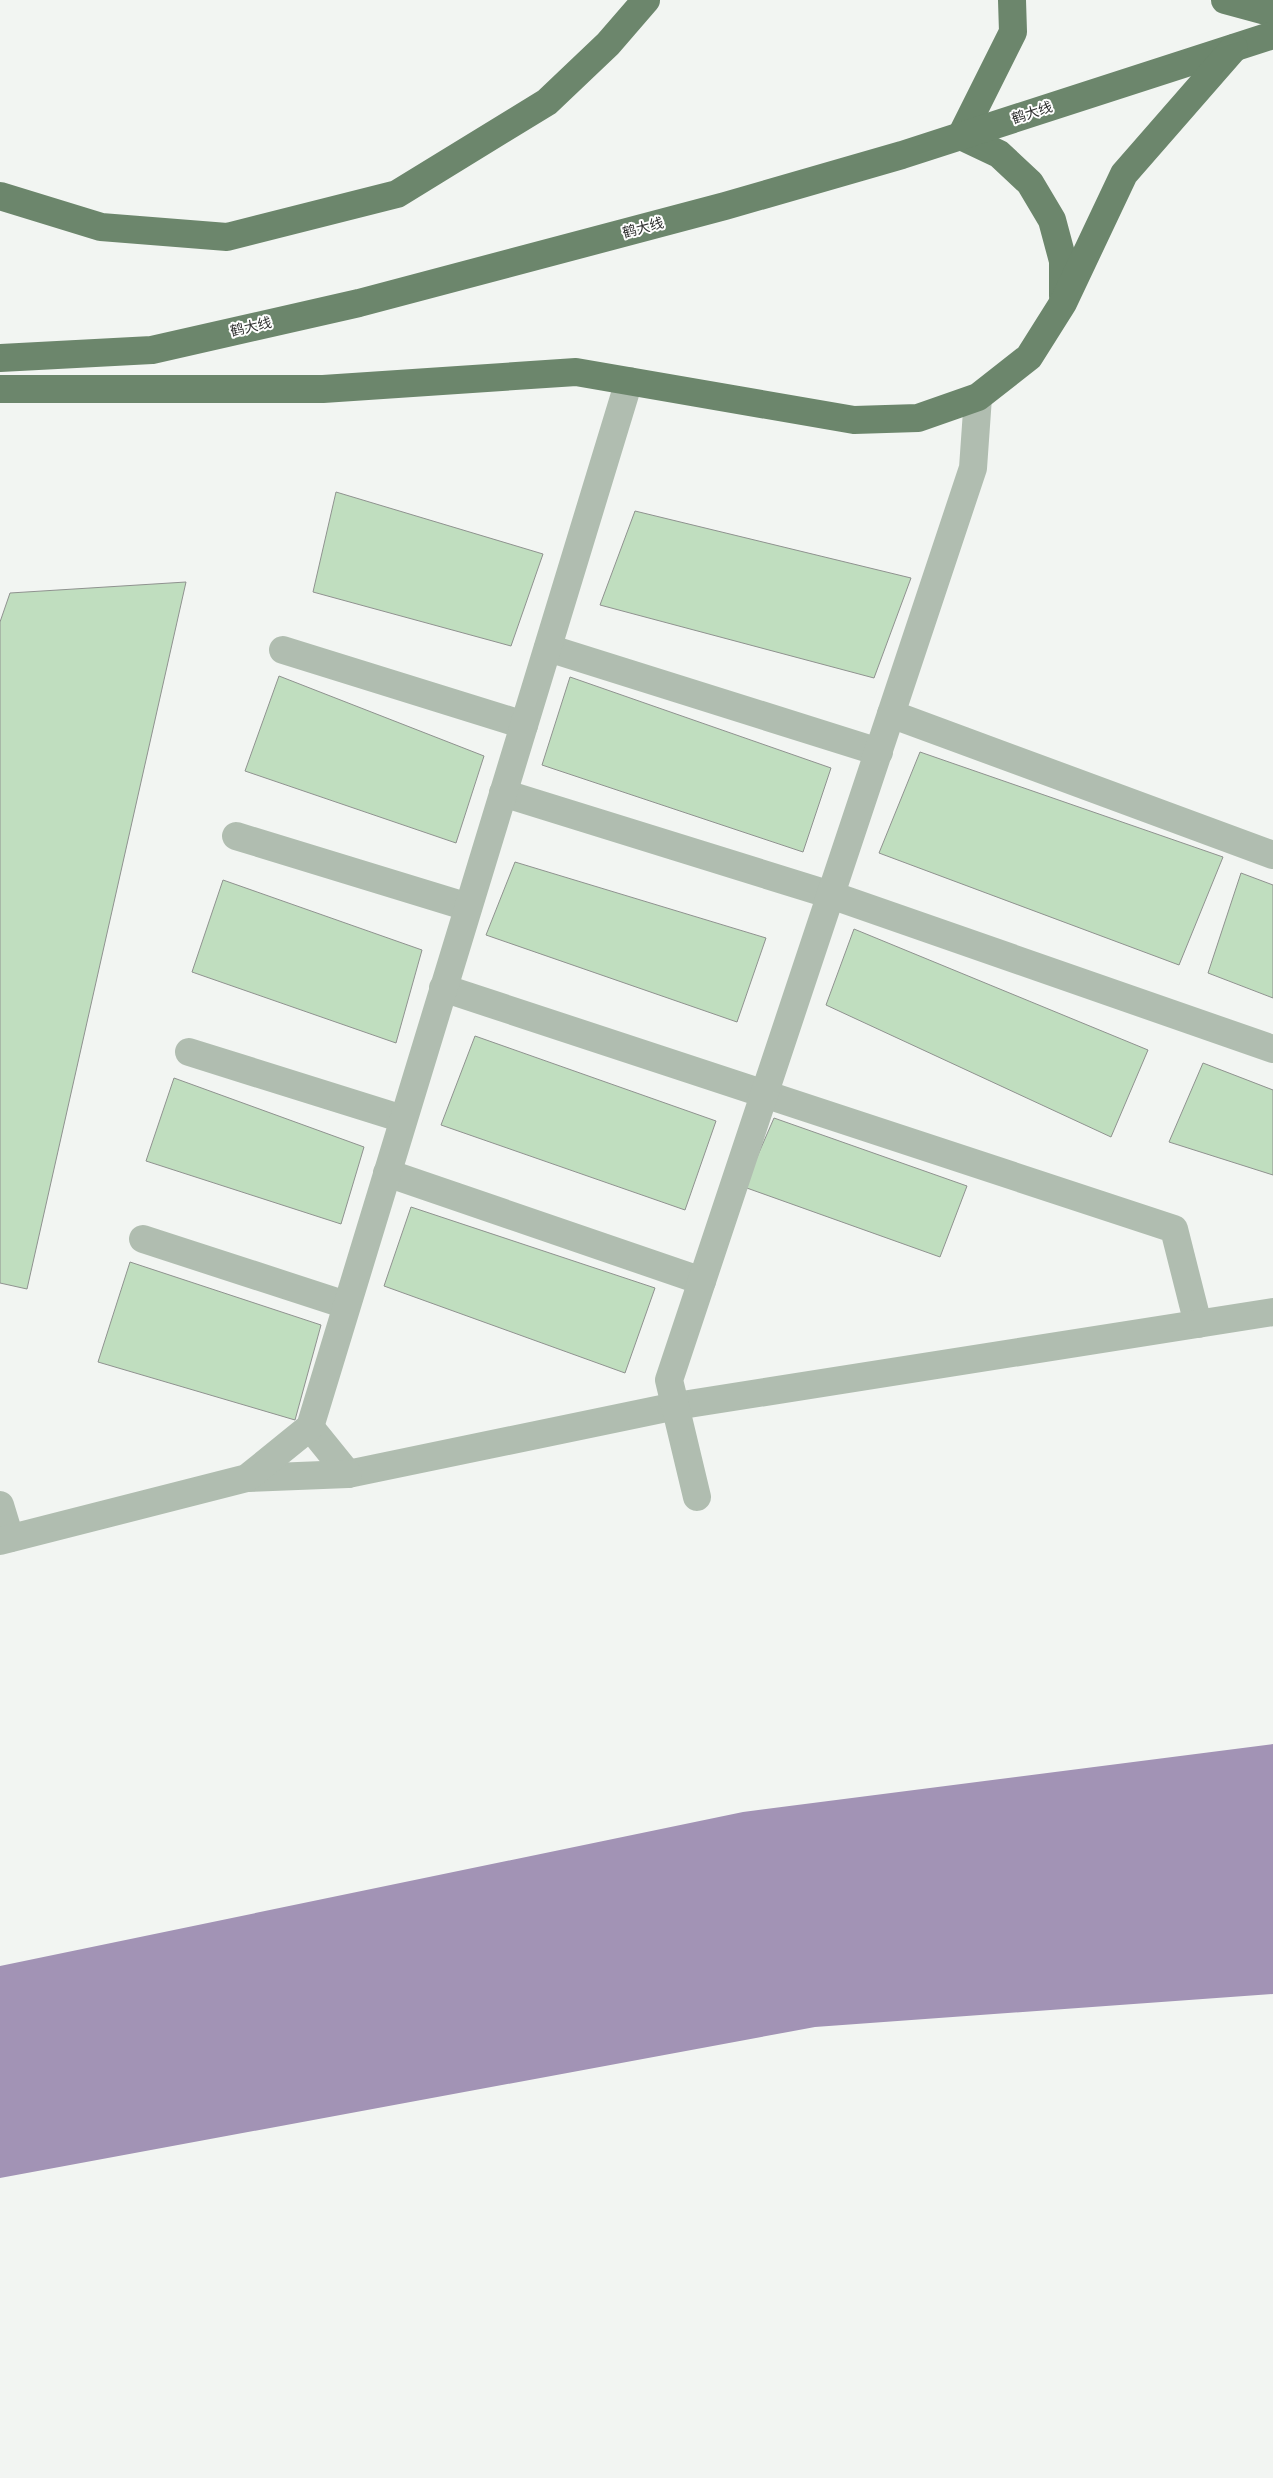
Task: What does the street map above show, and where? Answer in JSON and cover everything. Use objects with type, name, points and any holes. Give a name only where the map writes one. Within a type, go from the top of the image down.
[{"type":"highway","points":[[0,196],[101,226],[227,237],[397,194],[547,102],[608,44],[646,0]]},
{"type":"highway","points":[[1012,0],[1014,32],[961,136],[998,154],[1030,183],[1052,220],[1063,261],[1063,303]]},
{"type":"highway","points":[[1225,0],[1273,12]]},
{"type":"highway","name":"鹤大线","points":[[0,358],[152,350],[322,311],[716,209],[902,155],[1273,35]]},
{"type":"highway","points":[[0,389],[323,389],[576,372],[854,420],[918,418],[978,397],[1029,357],[1063,303],[1124,174],[1234,48]]},
{"type":"street","points":[[247,1478],[310,1427],[629,381]]},
{"type":"street","points":[[698,1497],[669,1380],[973,468],[978,397]]},
{"type":"street","points":[[548,648],[878,752]]},
{"type":"street","points":[[283,650],[524,725]]},
{"type":"street","points":[[891,714],[1273,855]]},
{"type":"street","points":[[503,793],[831,894],[1273,1049]]},
{"type":"street","points":[[236,836],[468,907]]},
{"type":"street","points":[[443,988],[765,1092],[1174,1228],[1198,1324]]},
{"type":"street","points":[[189,1052],[403,1119]]},
{"type":"street","points":[[387,1173],[702,1282]]},
{"type":"street","points":[[143,1239],[346,1306]]},
{"type":"street","points":[[0,1505],[5,1539],[247,1478],[348,1474],[676,1406],[1273,1312]]},
{"type":"street","points":[[310,1427],[348,1474]]},
{"type":"shaded area","points":[[1273,1744],[1273,1994],[815,2027],[0,2178],[0,1966],[743,1812]]},
{"type":"building","points":[[336,492],[543,554],[511,646],[313,592]]},
{"type":"building","points":[[635,511],[911,578],[874,678],[600,605]]},
{"type":"building","points":[[186,582],[27,1289],[0,1283],[0,622],[10,593]]},
{"type":"building","points":[[279,676],[484,756],[456,843],[245,771]]},
{"type":"building","points":[[570,677],[831,768],[803,852],[542,765]]},
{"type":"building","points":[[920,752],[1223,857],[1179,965],[879,853]]},
{"type":"building","points":[[515,862],[766,938],[737,1022],[486,935]]},
{"type":"building","points":[[1241,873],[1273,885],[1273,998],[1208,973]]},
{"type":"building","points":[[223,880],[422,950],[396,1043],[192,972]]},
{"type":"building","points":[[854,929],[1148,1050],[1111,1137],[826,1005]]},
{"type":"building","points":[[475,1036],[716,1121],[685,1210],[441,1125]]},
{"type":"building","points":[[1203,1063],[1273,1090],[1273,1175],[1169,1142]]},
{"type":"building","points":[[174,1078],[364,1147],[341,1224],[146,1161]]},
{"type":"building","points":[[774,1118],[967,1186],[940,1257],[744,1187]]},
{"type":"building","points":[[411,1207],[655,1288],[625,1373],[384,1286]]},
{"type":"building","points":[[130,1262],[321,1325],[295,1420],[98,1362]]}]
